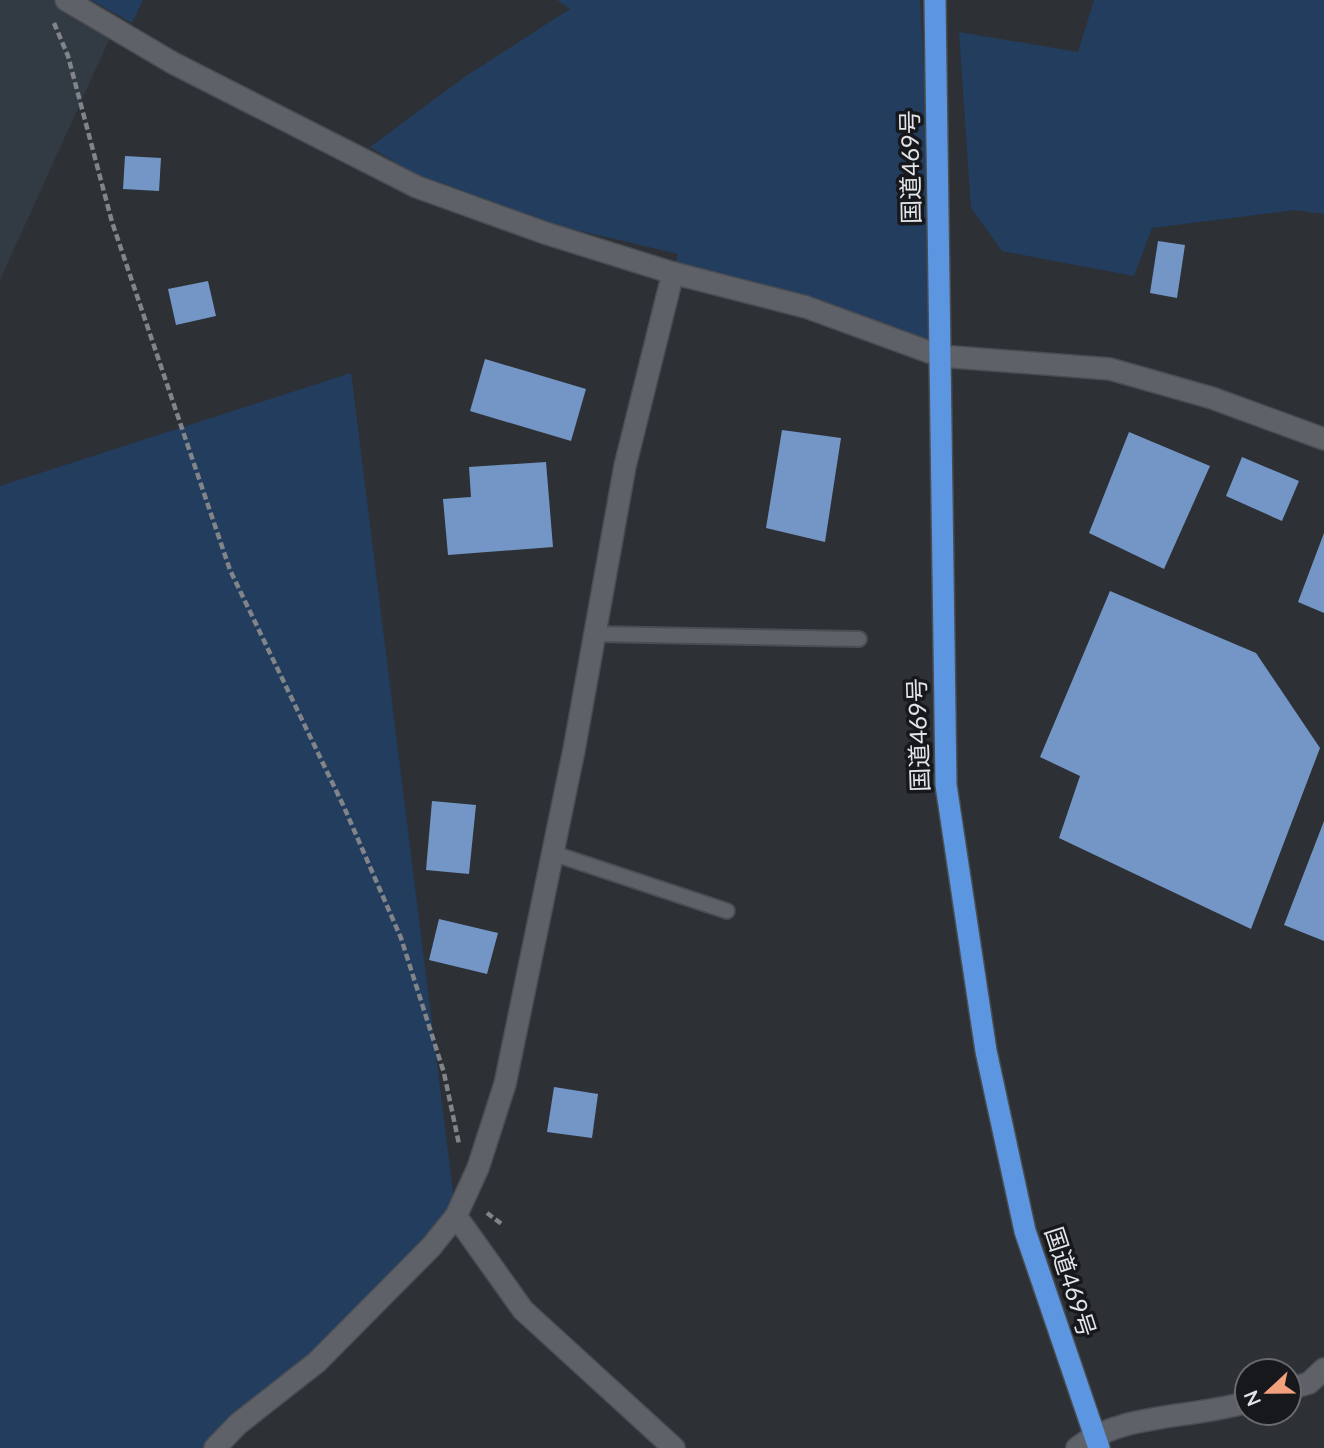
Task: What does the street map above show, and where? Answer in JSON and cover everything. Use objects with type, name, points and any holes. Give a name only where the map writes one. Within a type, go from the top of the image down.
[{"type":"highway","name":"国道469号","points":[[935,0],[946,785],[986,1051],[1025,1231],[1090,1444]]},
{"type":"street","points":[[57,6],[417,187],[545,233],[673,273],[806,307],[940,356],[1110,369],[1212,398],[1324,439]]},
{"type":"street","points":[[215,1448],[238,1424],[317,1362],[430,1247],[456,1216],[478,1168],[505,1084],[595,634],[625,466],[673,273]]},
{"type":"street","points":[[456,1216],[523,1310],[674,1448]]},
{"type":"street","points":[[1303,1385],[1309,1383],[1324,1369]]},
{"type":"street","points":[[1090,1444],[1124,1425],[1233,1405]]},
{"type":"lane","points":[[595,634],[859,639]]},
{"type":"lane","points":[[552,853],[727,911]]},
{"type":"path","points":[[57,6],[111,222],[230,570],[344,807],[401,938],[444,1073],[460,1150]]},
{"type":"path","points":[[482,1209],[503,1225]]},
{"type":"shaded area","points":[[0,0],[57,0],[114,29],[0,280]]},
{"type":"shaded area","points":[[91,0],[143,0],[132,23]]},
{"type":"shaded area","points":[[557,0],[920,0],[940,356],[673,273],[678,254],[462,203],[370,147],[466,76],[570,9]]},
{"type":"shaded area","points":[[1094,0],[1324,0],[1324,214],[1295,210],[1152,228],[1134,276],[1002,251],[971,208],[959,32],[1078,52]]},
{"type":"shaded area","points":[[351,373],[456,1216],[216,1448],[0,1448],[0,486]]},
{"type":"building","points":[[125,156],[161,158],[159,191],[123,189]]},
{"type":"building","points":[[1158,241],[1185,245],[1177,298],[1150,293]]},
{"type":"building","points":[[208,281],[216,316],[176,325],[168,289]]},
{"type":"building","points":[[485,359],[586,389],[571,441],[470,411]]},
{"type":"building","points":[[782,430],[841,438],[825,542],[766,528]]},
{"type":"building","points":[[1129,432],[1210,466],[1164,569],[1089,533]]},
{"type":"building","points":[[1242,457],[1299,481],[1282,521],[1226,496]]},
{"type":"building","points":[[546,462],[553,547],[448,555],[443,499],[471,497],[469,467]]},
{"type":"building","points":[[1324,533],[1324,613],[1298,602]]},
{"type":"building","points":[[1110,591],[1256,653],[1320,748],[1251,929],[1059,838],[1080,776],[1040,757]]},
{"type":"building","points":[[432,801],[476,805],[469,874],[426,870]]},
{"type":"building","points":[[1324,821],[1324,941],[1284,925]]},
{"type":"building","points":[[439,919],[498,933],[487,974],[429,960]]},
{"type":"building","points":[[554,1087],[598,1094],[592,1138],[547,1132]]}]
